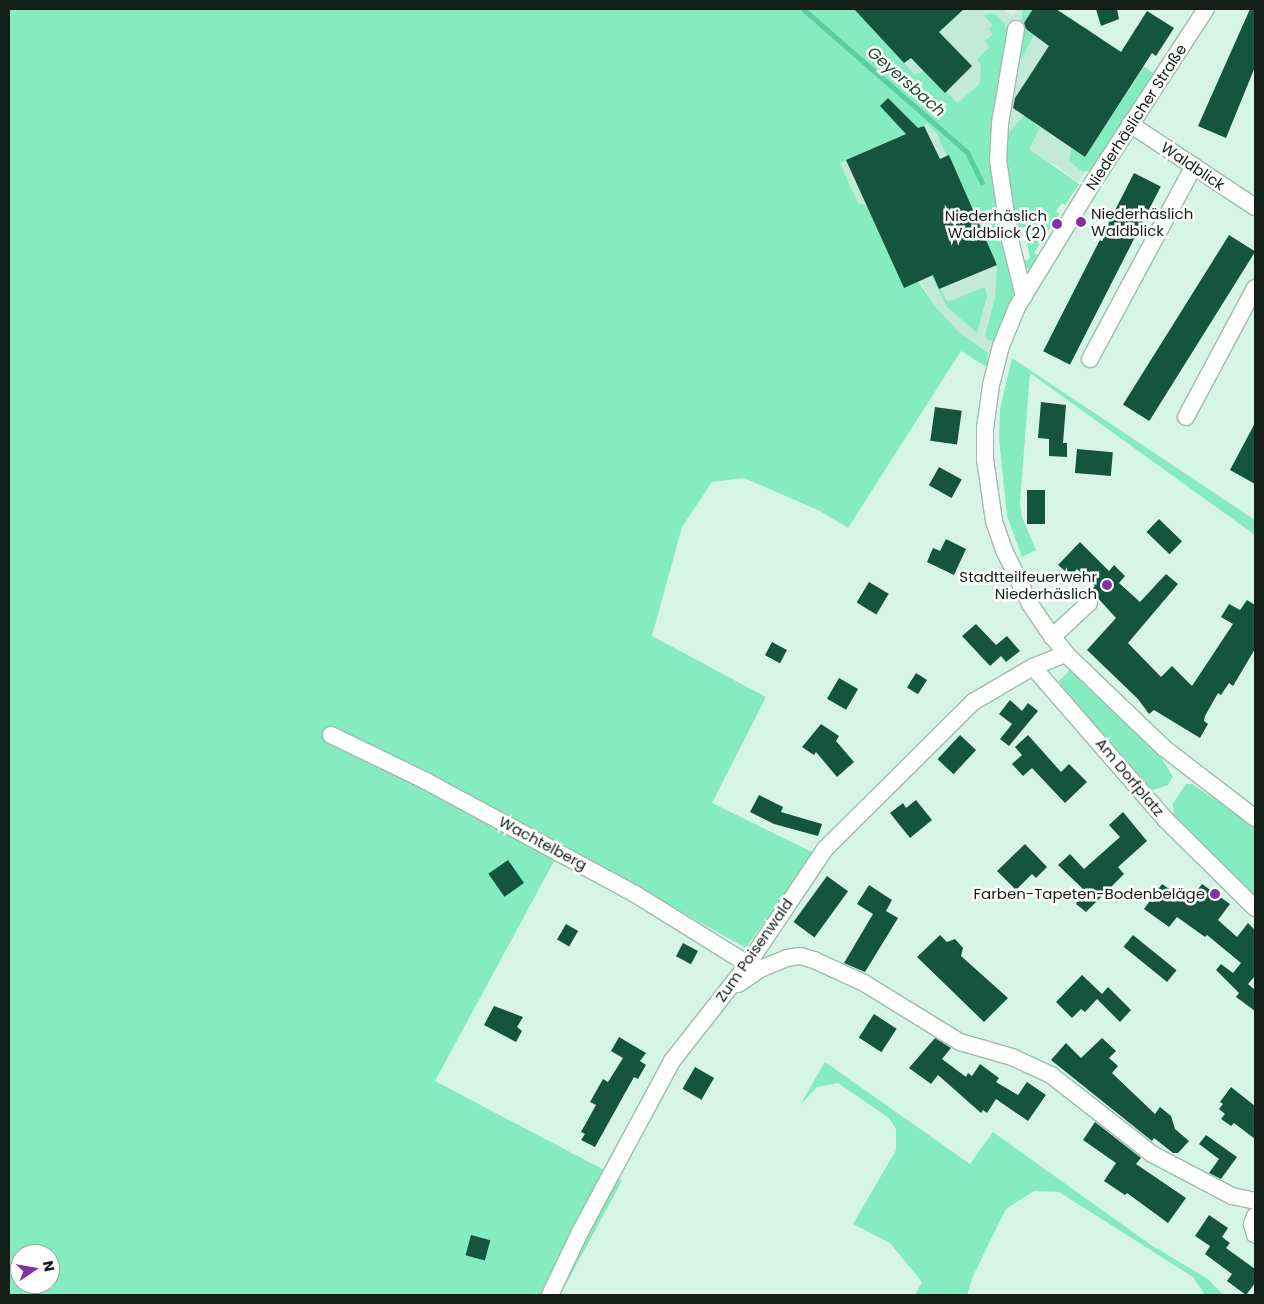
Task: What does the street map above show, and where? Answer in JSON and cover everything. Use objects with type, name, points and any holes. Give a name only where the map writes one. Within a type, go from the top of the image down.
[{"type":"street","name":"Niederhäslicher Straße","points":[[1052,637],[1016,577],[994,521],[985,459],[984,429],[992,381],[1002,346],[1024,296],[1200,11]]},
{"type":"street","points":[[1016,29],[1000,124],[998,160],[1010,240],[1024,296]]},
{"type":"street","name":"Waldblick","points":[[1130,124],[1255,207]]},
{"type":"street","points":[[1090,359],[1194,166]]},
{"type":"street","points":[[1186,417],[1255,288]]},
{"type":"street","points":[[1089,603],[1052,637],[1066,654],[1164,748],[1255,818]]},
{"type":"street","points":[[1033,667],[1066,654]]},
{"type":"street","name":"Am Dorfplatz","points":[[1033,667],[1166,820],[1255,908]]},
{"type":"street","name":"Zum Poisenwald","points":[[550,1295],[580,1232],[672,1061],[748,964],[809,871],[841,829],[973,702],[1033,667]]},
{"type":"street","name":"Wachtelberg","points":[[331,735],[426,780],[635,894],[748,964]]},
{"type":"street","points":[[724,995],[760,969],[800,956],[864,983],[960,1042],[1012,1057],[1051,1075],[1152,1154],[1232,1196],[1255,1201]]},
{"type":"street","points":[[1255,1216],[1252,1224],[1255,1235]]},
{"type":"shaded area","points":[[854,9],[1004,9],[1011,15],[1016,13],[1016,9],[1057,9],[1155,74],[1078,182],[1055,165],[1006,144],[1009,131],[997,125],[990,93],[958,104],[915,76]]},
{"type":"shaded area","points":[[928,124],[936,132],[949,155],[997,265],[995,297],[987,324],[995,341],[990,356],[961,334],[934,305],[920,281],[858,203],[839,162]]},
{"type":"green space","points":[[9,9],[854,9],[915,75],[924,71],[958,103],[980,83],[981,66],[977,59],[990,47],[985,41],[993,34],[989,29],[993,25],[983,15],[994,13],[1005,24],[1009,36],[1001,95],[1014,293],[995,341],[988,340],[985,335],[995,297],[997,265],[936,132],[927,124],[840,163],[858,203],[867,206],[934,305],[961,334],[988,353],[987,367],[961,351],[848,528],[820,511],[744,478],[712,482],[682,527],[652,636],[766,697],[712,803],[814,853],[746,948],[663,902],[559,852],[435,1081],[608,1172],[544,1295],[9,1295]]},
{"type":"green space","points":[[1023,9],[1033,9],[1022,26],[1034,35],[1022,58],[1019,56]]},
{"type":"green space","points":[[1084,26],[1092,32],[1033,123],[1040,128],[1029,149],[1079,184],[1065,205],[1062,203],[1056,211],[1059,214],[1034,253],[1039,256],[1029,269],[1022,268],[1020,262],[1030,259],[1024,227],[1015,229],[1005,150],[1010,131],[1025,115]]},
{"type":"green space","points":[[1144,67],[1155,74],[1092,170],[1083,172],[1069,161],[1071,148],[1085,157]]},
{"type":"green space","points":[[929,264],[947,302],[985,287],[987,296],[977,333],[947,307],[928,269]]},
{"type":"green space","points":[[1012,358],[1255,520],[1255,535],[1030,373],[1020,503],[1022,517],[1036,550],[1022,557],[1007,516],[999,439],[1000,409]]},
{"type":"green space","points":[[1070,670],[1162,759],[1173,777],[1168,785],[1151,791],[1061,688],[1059,681]]},
{"type":"green space","points":[[1186,784],[1192,784],[1255,826],[1255,896],[1174,820],[1173,803]]},
{"type":"green space","points":[[825,1062],[970,1164],[993,1132],[1151,1245],[1208,1279],[1223,1295],[1205,1295],[1193,1277],[1059,1192],[1034,1191],[1006,1209],[973,1276],[967,1295],[915,1295],[922,1282],[890,1243],[853,1224],[896,1150],[896,1129],[889,1118],[838,1083],[817,1087],[800,1105]]},
{"type":"green space","points":[[615,1176],[622,1181],[560,1295],[554,1295]]},
{"type":"building","points":[[854,9],[964,9],[939,32],[972,66],[945,93],[911,58],[904,63]]},
{"type":"building","points":[[1033,9],[1056,9],[1121,52],[1147,11],[1174,28],[1156,56],[1152,53],[1085,157],[1013,108],[1015,98],[1049,46],[1026,29],[1024,23]]},
{"type":"building","points":[[1096,9],[1117,9],[1119,19],[1101,26]]},
{"type":"building","points":[[1250,9],[1255,9],[1255,67],[1226,138],[1198,126]]},
{"type":"building","points":[[888,98],[918,128],[924,126],[940,159],[949,155],[997,265],[939,289],[933,275],[904,288],[846,160],[906,134],[880,106]]},
{"type":"building","points":[[1134,173],[1161,187],[1070,365],[1043,351]]},
{"type":"building","points":[[1229,235],[1255,252],[1149,421],[1123,405]]},
{"type":"building","points":[[1041,402],[1066,405],[1063,443],[1067,443],[1067,457],[1049,456],[1049,439],[1038,438]]},
{"type":"building","points":[[935,407],[962,411],[957,444],[930,441]]},
{"type":"building","points":[[1255,423],[1255,484],[1230,470]]},
{"type":"building","points":[[1077,449],[1113,452],[1111,476],[1075,473]]},
{"type":"building","points":[[939,467],[962,480],[952,498],[929,485]]},
{"type":"building","points":[[1027,490],[1045,490],[1045,524],[1027,524]]},
{"type":"building","points":[[1159,519],[1182,541],[1170,554],[1146,532]]},
{"type":"building","points":[[946,539],[966,549],[954,575],[927,562],[933,548],[940,551]]},
{"type":"building","points":[[1080,542],[1109,571],[1114,565],[1125,576],[1119,583],[1140,602],[1166,574],[1178,584],[1128,643],[1161,677],[1172,666],[1192,686],[1233,624],[1221,617],[1229,604],[1240,610],[1247,600],[1255,605],[1255,649],[1233,686],[1229,683],[1221,695],[1218,693],[1205,716],[1204,721],[1208,724],[1200,738],[1154,710],[1149,714],[1138,699],[1087,650],[1116,618],[1096,596],[1089,593],[1095,586],[1077,569],[1071,576],[1058,565]]},
{"type":"building","points":[[869,582],[889,594],[876,614],[857,603]]},
{"type":"building","points":[[976,624],[996,645],[1007,636],[1020,651],[1006,662],[1001,656],[990,666],[962,636]]},
{"type":"building","points":[[772,642],[787,650],[780,663],[765,655]]},
{"type":"building","points":[[916,673],[927,680],[918,694],[907,687]]},
{"type":"building","points":[[839,678],[858,689],[846,710],[827,699]]},
{"type":"building","points":[[1010,700],[1022,711],[1028,703],[1038,711],[1009,746],[1000,739],[1012,724],[999,714]]},
{"type":"building","points":[[821,724],[839,736],[836,741],[854,762],[837,777],[816,752],[814,755],[802,747]]},
{"type":"building","points":[[960,735],[976,750],[954,774],[937,759]]},
{"type":"building","points":[[1028,735],[1061,772],[1069,764],[1087,782],[1065,803],[1032,768],[1023,776],[1012,764],[1022,755],[1015,747]]},
{"type":"building","points":[[759,795],[783,807],[781,812],[822,824],[818,836],[774,824],[750,812]]},
{"type":"building","points":[[916,800],[932,820],[910,838],[890,813],[903,803],[906,808]]},
{"type":"building","points":[[1123,812],[1147,841],[1118,867],[1124,874],[1086,912],[1076,904],[1078,900],[1075,897],[1082,888],[1058,865],[1070,854],[1084,869],[1120,837],[1109,825]]},
{"type":"building","points":[[1025,844],[1047,867],[1036,878],[1032,874],[1016,890],[997,871]]},
{"type":"building","points":[[508,860],[524,883],[504,897],[488,874]]},
{"type":"building","points":[[827,876],[848,891],[815,937],[793,922]]},
{"type":"building","points":[[1162,884],[1188,902],[1202,884],[1230,904],[1218,920],[1237,937],[1248,923],[1255,930],[1255,976],[1248,984],[1255,990],[1255,1011],[1236,997],[1239,993],[1216,970],[1221,964],[1233,973],[1241,963],[1207,935],[1205,937],[1177,917],[1169,927],[1144,909]]},
{"type":"building","points":[[869,885],[892,900],[886,911],[898,918],[865,972],[844,963],[873,914],[857,904]]},
{"type":"building","points":[[566,924],[578,931],[569,947],[557,940]]},
{"type":"building","points":[[940,935],[947,942],[955,939],[963,948],[961,956],[1008,998],[984,1022],[917,957]]},
{"type":"building","points":[[1133,935],[1177,970],[1167,982],[1124,947]]},
{"type":"building","points":[[683,943],[698,951],[691,964],[676,956]]},
{"type":"building","points":[[1082,975],[1102,994],[1108,987],[1131,1010],[1120,1022],[1097,999],[1085,1012],[1081,1009],[1072,1018],[1056,1002]]},
{"type":"building","points":[[494,1006],[523,1017],[517,1027],[522,1031],[516,1042],[484,1025]]},
{"type":"building","points":[[874,1014],[897,1029],[881,1052],[859,1037]]},
{"type":"building","points":[[619,1037],[646,1053],[640,1061],[646,1065],[638,1079],[634,1077],[595,1147],[581,1140],[585,1134],[581,1132],[596,1105],[590,1102],[603,1079],[608,1082],[623,1058],[611,1051]]},
{"type":"building","points":[[935,1038],[951,1048],[942,1059],[966,1077],[968,1073],[972,1076],[980,1064],[999,1078],[996,1082],[1018,1095],[1027,1082],[1046,1095],[1028,1121],[996,1099],[987,1113],[983,1110],[981,1113],[938,1075],[931,1084],[909,1068]]},
{"type":"building","points":[[1102,1038],[1116,1051],[1109,1058],[1118,1066],[1112,1073],[1155,1114],[1160,1107],[1171,1116],[1175,1129],[1189,1141],[1178,1153],[1173,1153],[1154,1138],[1152,1141],[1051,1060],[1066,1043],[1081,1058]]},
{"type":"building","points":[[695,1067],[714,1078],[702,1100],[682,1089]]},
{"type":"building","points":[[1231,1087],[1255,1106],[1255,1139],[1234,1123],[1231,1126],[1221,1119],[1225,1114],[1219,1109],[1223,1104],[1220,1102]]},
{"type":"building","points":[[1095,1122],[1141,1158],[1136,1164],[1186,1198],[1168,1223],[1127,1193],[1125,1195],[1104,1181],[1116,1163],[1083,1140]]},
{"type":"building","points":[[1206,1135],[1237,1157],[1221,1179],[1209,1173],[1219,1159],[1199,1144]]},
{"type":"building","points":[[1209,1215],[1228,1228],[1222,1237],[1230,1243],[1226,1248],[1255,1269],[1255,1283],[1246,1295],[1227,1281],[1232,1274],[1205,1254],[1210,1246],[1195,1236]]},
{"type":"building","points":[[471,1235],[490,1240],[485,1260],[466,1255]]},
{"type":"waterway","name":"Geyersbach","points":[[803,9],[967,152],[982,183]]},
{"type":"place","name":"Niederhäslich Waldblick","points":[[1081,222]]},
{"type":"place","name":"Niederhäslich Waldblick (2)","points":[[1057,224]]},
{"type":"place","name":"Stadtteilfeuerwehr Niederhäslich","points":[[1107,585]]},
{"type":"place","name":"Farben-Tapeten-Bodenbeläge","points":[[1215,894]]}]
